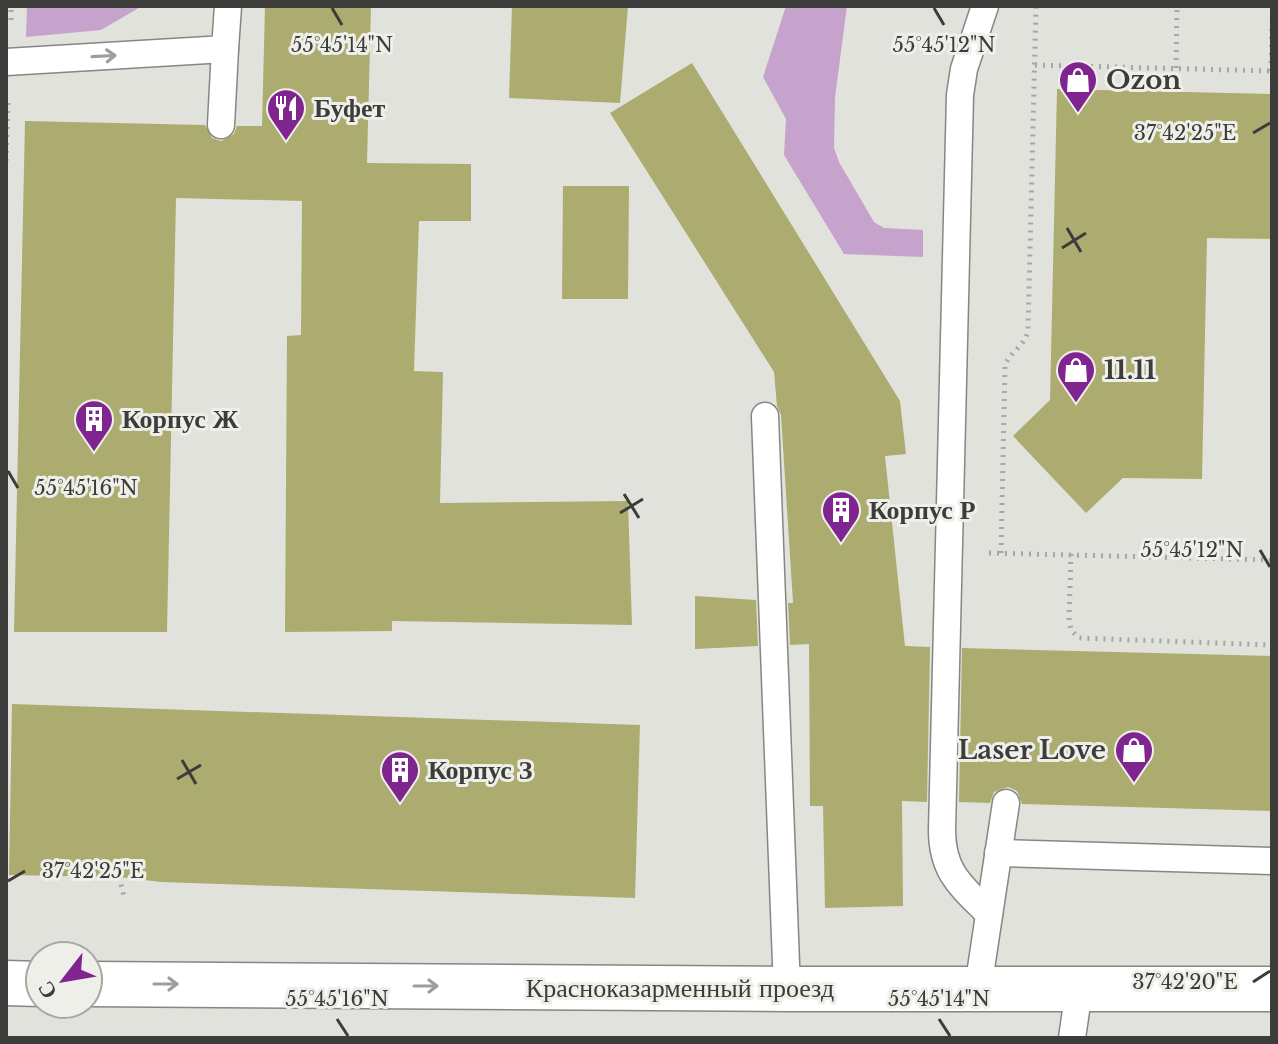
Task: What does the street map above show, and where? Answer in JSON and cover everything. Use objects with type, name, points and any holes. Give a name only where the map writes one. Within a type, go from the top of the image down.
[{"type":"street","name":"Красноказарменный проезд","points":[[104,984],[1272,989]]},
{"type":"lane","points":[[221,125],[228,6]]},
{"type":"lane","points":[[985,6],[964,69],[960,95],[942,846],[952,876],[989,914]]},
{"type":"lane","points":[[6,62],[225,49]]},
{"type":"lane","points":[[765,416],[787,989]]},
{"type":"lane","points":[[978,988],[1006,803]]},
{"type":"lane","points":[[998,853],[1272,861]]},
{"type":"lane","points":[[1072,1038],[1079,990]]},
{"type":"path","points":[[1001,553],[1005,365],[1024,343],[1028,331],[1036,6]]},
{"type":"path","points":[[1176,68],[1177,6]]},
{"type":"path","points":[[1035,65],[1272,71],[1272,22]]},
{"type":"path","points":[[949,551],[1272,560]]},
{"type":"path","points":[[1071,554],[1069,621],[1071,630],[1079,638],[1272,645]]},
{"type":"path","points":[[119,877],[125,900]]},
{"type":"shaded area","points":[[27,6],[142,6],[101,30],[26,37]]},
{"type":"shaded area","points":[[786,6],[847,6],[835,97],[834,148],[874,222],[884,228],[923,230],[923,257],[844,254],[784,155],[786,119],[763,77]]},
{"type":"building","points":[[265,6],[371,6],[367,163],[471,164],[471,221],[419,221],[414,371],[443,372],[440,503],[628,501],[632,625],[392,621],[392,631],[285,632],[287,336],[301,335],[302,201],[176,198],[167,632],[14,632],[25,121],[205,125],[212,138],[221,141],[234,134],[237,126],[262,126]]},
{"type":"building","points":[[512,6],[628,6],[620,103],[509,98]]},
{"type":"building","points":[[692,63],[900,401],[906,454],[885,456],[905,646],[930,647],[927,802],[902,801],[903,906],[825,908],[823,806],[810,806],[809,644],[790,645],[788,603],[793,603],[781,415],[777,406],[774,372],[610,113]]},
{"type":"building","points":[[1057,89],[1272,94],[1272,239],[1207,238],[1202,479],[1123,478],[1086,513],[1013,436],[1050,400]]},
{"type":"building","points":[[563,186],[629,186],[628,299],[562,299]]},
{"type":"building","points":[[695,596],[756,600],[758,646],[695,649]]},
{"type":"building","points":[[962,648],[1272,656],[1272,811],[1022,804],[1017,791],[1008,787],[994,792],[990,803],[959,802]]},
{"type":"building","name":"Корпус З","points":[[12,704],[640,725],[635,898],[9,875]]},
{"type":"place","name":"Ozon","points":[[1078,114]]},
{"type":"place","name":"Буфет","points":[[286,142]]},
{"type":"place","name":"11.11","points":[[1076,404]]},
{"type":"place","name":"Корпус Ж","points":[[94,453]]},
{"type":"place","name":"Корпус Р","points":[[841,544]]},
{"type":"place","name":"Laser Love","points":[[1134,784]]},
{"type":"place","name":"Корпус З","points":[[400,804]]}]
